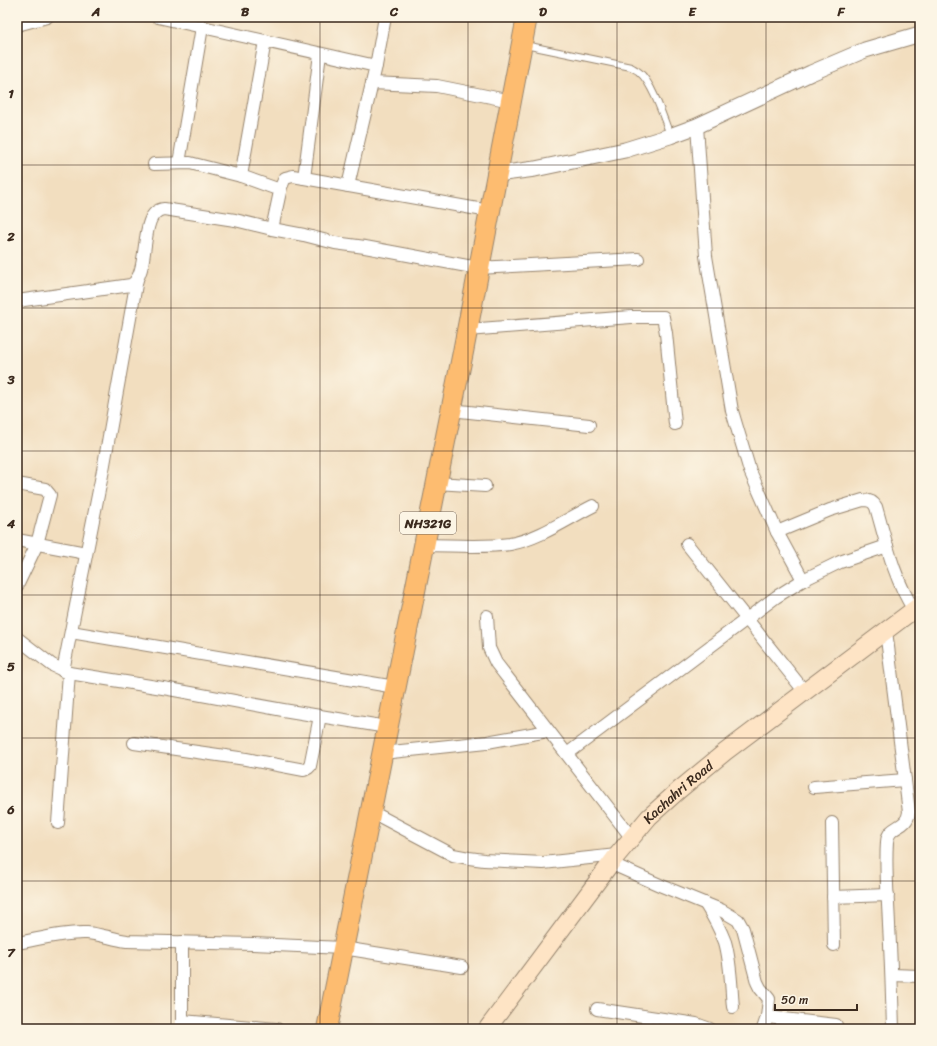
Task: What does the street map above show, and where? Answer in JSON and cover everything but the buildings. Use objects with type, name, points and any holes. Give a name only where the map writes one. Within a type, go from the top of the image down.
[{"type":"highway","name":"NH321G","points":[[327,1029],[467,330],[527,17]]},
{"type":"main road","name":"Kachahri Road","points":[[487,1029],[614,859],[649,817],[678,790],[725,752],[917,607]]},
{"type":"street","points":[[17,25],[47,17]]},
{"type":"street","points":[[158,17],[376,66]]},
{"type":"street","points":[[348,186],[386,17]]},
{"type":"street","points":[[179,162],[202,27]]},
{"type":"street","points":[[497,174],[535,169],[625,150],[670,136],[697,126],[838,61],[865,50],[920,34]]},
{"type":"street","points":[[241,176],[265,41]]},
{"type":"street","points":[[304,178],[320,54]]},
{"type":"street","points":[[372,83],[437,86],[511,101]]},
{"type":"street","points":[[697,126],[706,256],[732,411],[750,471],[777,532],[803,580]]},
{"type":"street","points":[[154,164],[179,162],[190,163],[241,176],[280,190]]},
{"type":"street","points":[[272,229],[280,190],[283,181],[288,177],[304,178],[489,211]]},
{"type":"street","points":[[58,823],[66,672],[70,632],[103,470],[137,279],[150,220],[153,214],[160,209],[235,220],[335,243],[365,247],[478,268],[638,259]]},
{"type":"street","points":[[17,301],[131,285],[137,279]]},
{"type":"street","points":[[467,330],[631,317],[663,317],[675,424]]},
{"type":"street","points":[[451,410],[589,425]]},
{"type":"street","points":[[436,482],[485,486]]},
{"type":"street","points":[[17,484],[46,489],[50,495],[37,544],[17,586]]},
{"type":"street","points":[[777,532],[830,510],[863,500],[869,500],[875,504],[887,546],[902,586],[917,607]]},
{"type":"street","points":[[424,545],[510,544],[538,534],[593,506]]},
{"type":"street","points":[[17,540],[86,553]]},
{"type":"street","points":[[687,544],[805,692]]},
{"type":"street","points":[[567,754],[776,597],[803,580],[840,562],[887,546]]},
{"type":"street","points":[[487,616],[487,635],[492,655],[548,731],[631,837]]},
{"type":"street","points":[[886,631],[909,812],[908,819],[889,834],[887,841],[893,1029]]},
{"type":"street","points":[[70,632],[395,687]]},
{"type":"street","points":[[17,638],[52,666],[66,672],[387,727]]},
{"type":"street","points":[[134,743],[239,758],[304,770],[310,766],[320,716]]},
{"type":"street","points":[[382,753],[487,742],[548,731]]},
{"type":"street","points":[[814,787],[905,780]]},
{"type":"street","points":[[370,811],[453,855],[484,860],[542,863],[614,859],[732,915],[741,924],[757,982],[769,999],[767,1017],[763,1029]]},
{"type":"street","points":[[832,823],[832,897],[834,945]]},
{"type":"street","points":[[832,897],[888,895]]},
{"type":"street","points":[[705,903],[714,918],[725,943],[733,1007]]},
{"type":"street","points":[[17,943],[72,933],[89,933],[127,941],[343,948],[462,967]]},
{"type":"street","points":[[182,942],[182,1025],[277,1029]]},
{"type":"street","points":[[892,975],[920,976]]},
{"type":"street","points":[[597,1009],[696,1024],[710,1029]]},
{"type":"street","points":[[767,1017],[836,1026]]},
{"type":"lane","points":[[522,44],[631,67],[640,72],[647,80],[670,136]]}]
